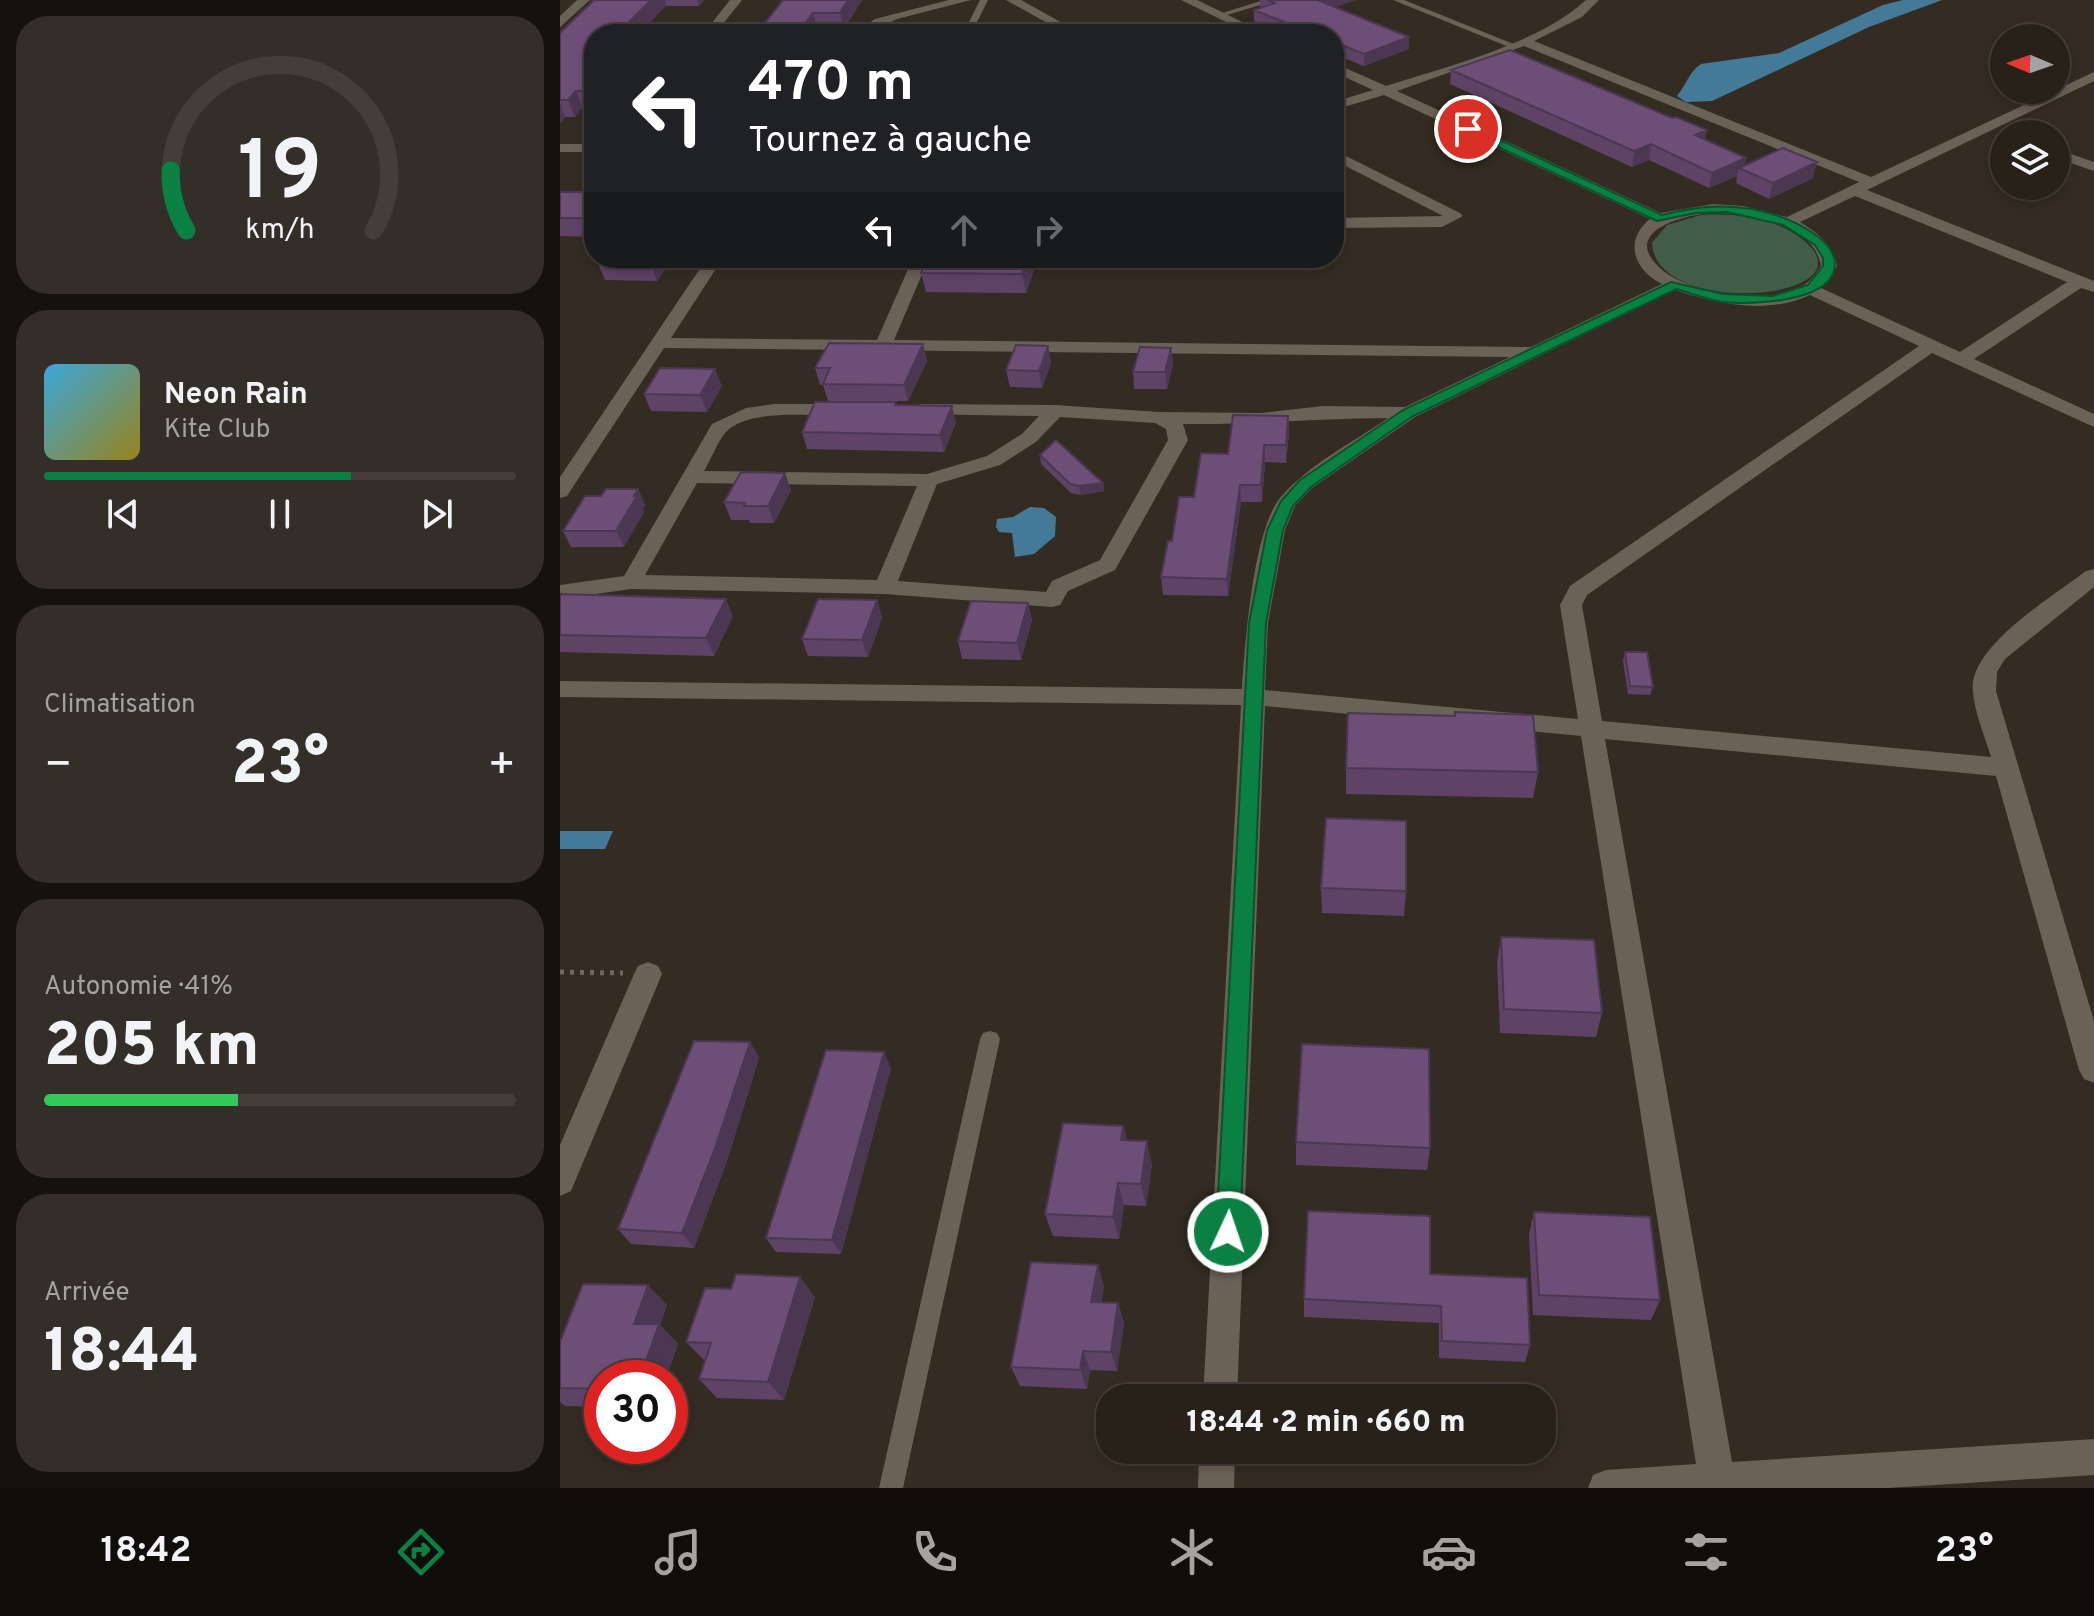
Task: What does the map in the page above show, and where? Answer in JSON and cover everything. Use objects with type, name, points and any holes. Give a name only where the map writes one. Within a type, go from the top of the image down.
[{"type":"street","points":[[560,23],[584,0]]},
{"type":"street","points":[[717,24],[736,0]]},
{"type":"street","points":[[873,24],[965,0]]},
{"type":"street","points":[[1012,0],[1057,24]]},
{"type":"street","points":[[1187,0],[1239,24]]},
{"type":"street","points":[[1344,103],[1517,43],[1575,18],[1590,1]]},
{"type":"street","points":[[1517,43],[1864,187],[2087,284]]},
{"type":"street","points":[[1344,72],[1661,219]]},
{"type":"street","points":[[1788,222],[2094,76]]},
{"type":"street","points":[[1986,128],[1990,129]]},
{"type":"street","points":[[560,148],[584,148]]},
{"type":"street","points":[[2070,158],[2094,167]]},
{"type":"street","points":[[1344,159],[1455,216],[1442,222],[1344,223]]},
{"type":"street","points":[[1696,209],[1758,213],[1788,222],[1819,243],[1829,258],[1827,274],[1809,289],[1773,299],[1740,300],[1706,295],[1675,284],[1652,270],[1638,246],[1643,232],[1661,219],[1696,209]]},
{"type":"street","points":[[560,492],[708,268]]},
{"type":"street","points":[[883,346],[917,268]]},
{"type":"street","points":[[1221,1384],[1260,596],[1275,530],[1286,504],[1305,484],[1408,413],[1541,352],[1675,284]]},
{"type":"street","points":[[1961,359],[2087,284]]},
{"type":"street","points":[[1809,289],[2094,421]]},
{"type":"street","points":[[659,343],[1541,352]]},
{"type":"street","points":[[1717,1481],[1571,605],[1578,591],[1932,345]]},
{"type":"street","points":[[631,582],[719,428],[738,417],[774,410],[860,410]]},
{"type":"street","points":[[903,410],[1055,411],[1159,418],[1261,419],[1304,413],[1408,413]]},
{"type":"street","points":[[689,477],[929,480],[993,461],[1029,438],[1055,411]]},
{"type":"street","points":[[560,592],[631,582],[885,587],[1052,600],[1060,586],[1108,565],[1178,440],[1175,426],[1159,418]]},
{"type":"street","points":[[1261,419],[1300,427],[1382,431]]},
{"type":"street","points":[[885,587],[929,480]]},
{"type":"street","points":[[2094,576],[1996,654],[1986,672],[1984,691],[2094,1070]]},
{"type":"street","points":[[560,689],[1254,697],[2008,768]]},
{"type":"street","points":[[560,1181],[648,974]]},
{"type":"street","points":[[1606,1488],[2094,1457]]},
{"type":"street","points":[[1216,1488],[1217,1464]]},
{"type":"lane","points":[[972,24],[984,0]]},
{"type":"lane","points":[[1220,15],[1273,0]]},
{"type":"lane","points":[[1397,0],[1517,43]]},
{"type":"lane","points":[[891,1488],[990,1039]]},
{"type":"path","points":[[560,972],[648,974]]},
{"type":"green space","points":[[1701,215],[1754,218],[1791,232],[1802,239],[1818,260],[1812,276],[1789,287],[1757,293],[1722,292],[1688,284],[1663,268],[1652,243],[1667,225]]},
{"type":"water","points":[[1903,0],[1942,0],[1869,27],[1712,101],[1686,102],[1677,96],[1701,64],[1779,53],[1883,5]]},
{"type":"water","points":[[1030,507],[1044,508],[1056,517],[1055,536],[1034,554],[1015,557],[1012,533],[999,532],[997,519],[1013,517]]},
{"type":"water","points":[[560,831],[613,831],[605,849],[560,849]]},
{"type":"building","points":[[594,0],[651,0],[627,24],[584,24],[584,91],[576,91],[568,100],[560,100],[560,33]]},
{"type":"building","points":[[783,0],[848,0],[840,13],[813,13],[805,24],[764,24]]},
{"type":"building","points":[[1268,0],[1323,0],[1320,1],[1409,37],[1364,54],[1344,46],[1344,24],[1289,24],[1254,10],[1275,3]]},
{"type":"building","points":[[1510,50],[1707,130],[1695,135],[1746,158],[1712,173],[1651,144],[1634,151],[1451,70]]},
{"type":"building","points":[[1783,148],[1817,162],[1773,183],[1739,168]]},
{"type":"building","points":[[560,192],[584,192],[584,218],[560,218]]},
{"type":"building","points":[[923,268],[1024,268],[1022,274],[921,273]]},
{"type":"building","points":[[829,343],[923,344],[904,385],[823,384],[830,368],[815,368]]},
{"type":"building","points":[[1016,345],[1048,346],[1039,371],[1006,370]]},
{"type":"building","points":[[1140,347],[1171,348],[1165,372],[1133,372]]},
{"type":"building","points":[[660,368],[715,369],[700,395],[644,394]]},
{"type":"building","points":[[815,402],[952,406],[940,435],[802,432]]},
{"type":"building","points":[[1233,415],[1288,416],[1286,445],[1264,445],[1261,485],[1240,485],[1227,579],[1161,577],[1168,541],[1172,541],[1179,497],[1194,497],[1201,453],[1228,454]]},
{"type":"building","points":[[1056,440],[1103,483],[1070,484],[1040,455]]},
{"type":"building","points":[[741,472],[785,473],[768,506],[724,502]]},
{"type":"building","points":[[606,489],[638,489],[616,531],[563,531],[585,496],[601,496]]},
{"type":"building","points":[[560,594],[726,599],[706,638],[560,635]]},
{"type":"building","points":[[818,599],[877,600],[862,640],[802,639]]},
{"type":"building","points":[[971,601],[1028,603],[1017,643],[958,641]]},
{"type":"building","points":[[1625,652],[1647,652],[1653,687],[1630,686]]},
{"type":"building","points":[[1455,712],[1533,715],[1538,772],[1346,768],[1348,713],[1455,716]]},
{"type":"building","points":[[1326,818],[1406,821],[1406,891],[1321,888]]},
{"type":"building","points":[[1501,937],[1594,940],[1602,1013],[1504,1009]]},
{"type":"building","points":[[694,1041],[750,1042],[715,1148],[682,1233],[618,1229]]},
{"type":"building","points":[[1302,1044],[1429,1049],[1430,1148],[1296,1142]]},
{"type":"building","points":[[826,1050],[884,1052],[832,1240],[766,1238]]},
{"type":"building","points":[[1063,1123],[1123,1126],[1121,1140],[1147,1141],[1141,1184],[1118,1183],[1113,1217],[1045,1214]]},
{"type":"building","points":[[1308,1211],[1430,1216],[1430,1274],[1527,1278],[1530,1345],[1442,1341],[1441,1306],[1304,1299]]},
{"type":"building","points":[[1534,1212],[1650,1217],[1660,1300],[1539,1295]]},
{"type":"building","points":[[1031,1262],[1098,1265],[1091,1302],[1118,1303],[1111,1352],[1083,1351],[1080,1370],[1011,1367]]},
{"type":"building","points":[[736,1274],[800,1277],[768,1382],[699,1379],[711,1343],[686,1342],[705,1288],[731,1289]]},
{"type":"building","points":[[583,1284],[648,1285],[634,1324],[659,1324],[646,1360],[584,1360],[584,1389],[560,1388],[560,1342]]},
{"type":"route","points":[[1228,1232],[1257,623],[1275,530],[1286,504],[1305,484],[1408,413],[1541,352],[1675,284],[1706,295],[1757,301],[1802,293],[1821,281],[1829,266],[1829,258],[1819,243],[1788,222],[1758,213],[1727,209],[1696,209],[1661,219],[1468,129]]}]
